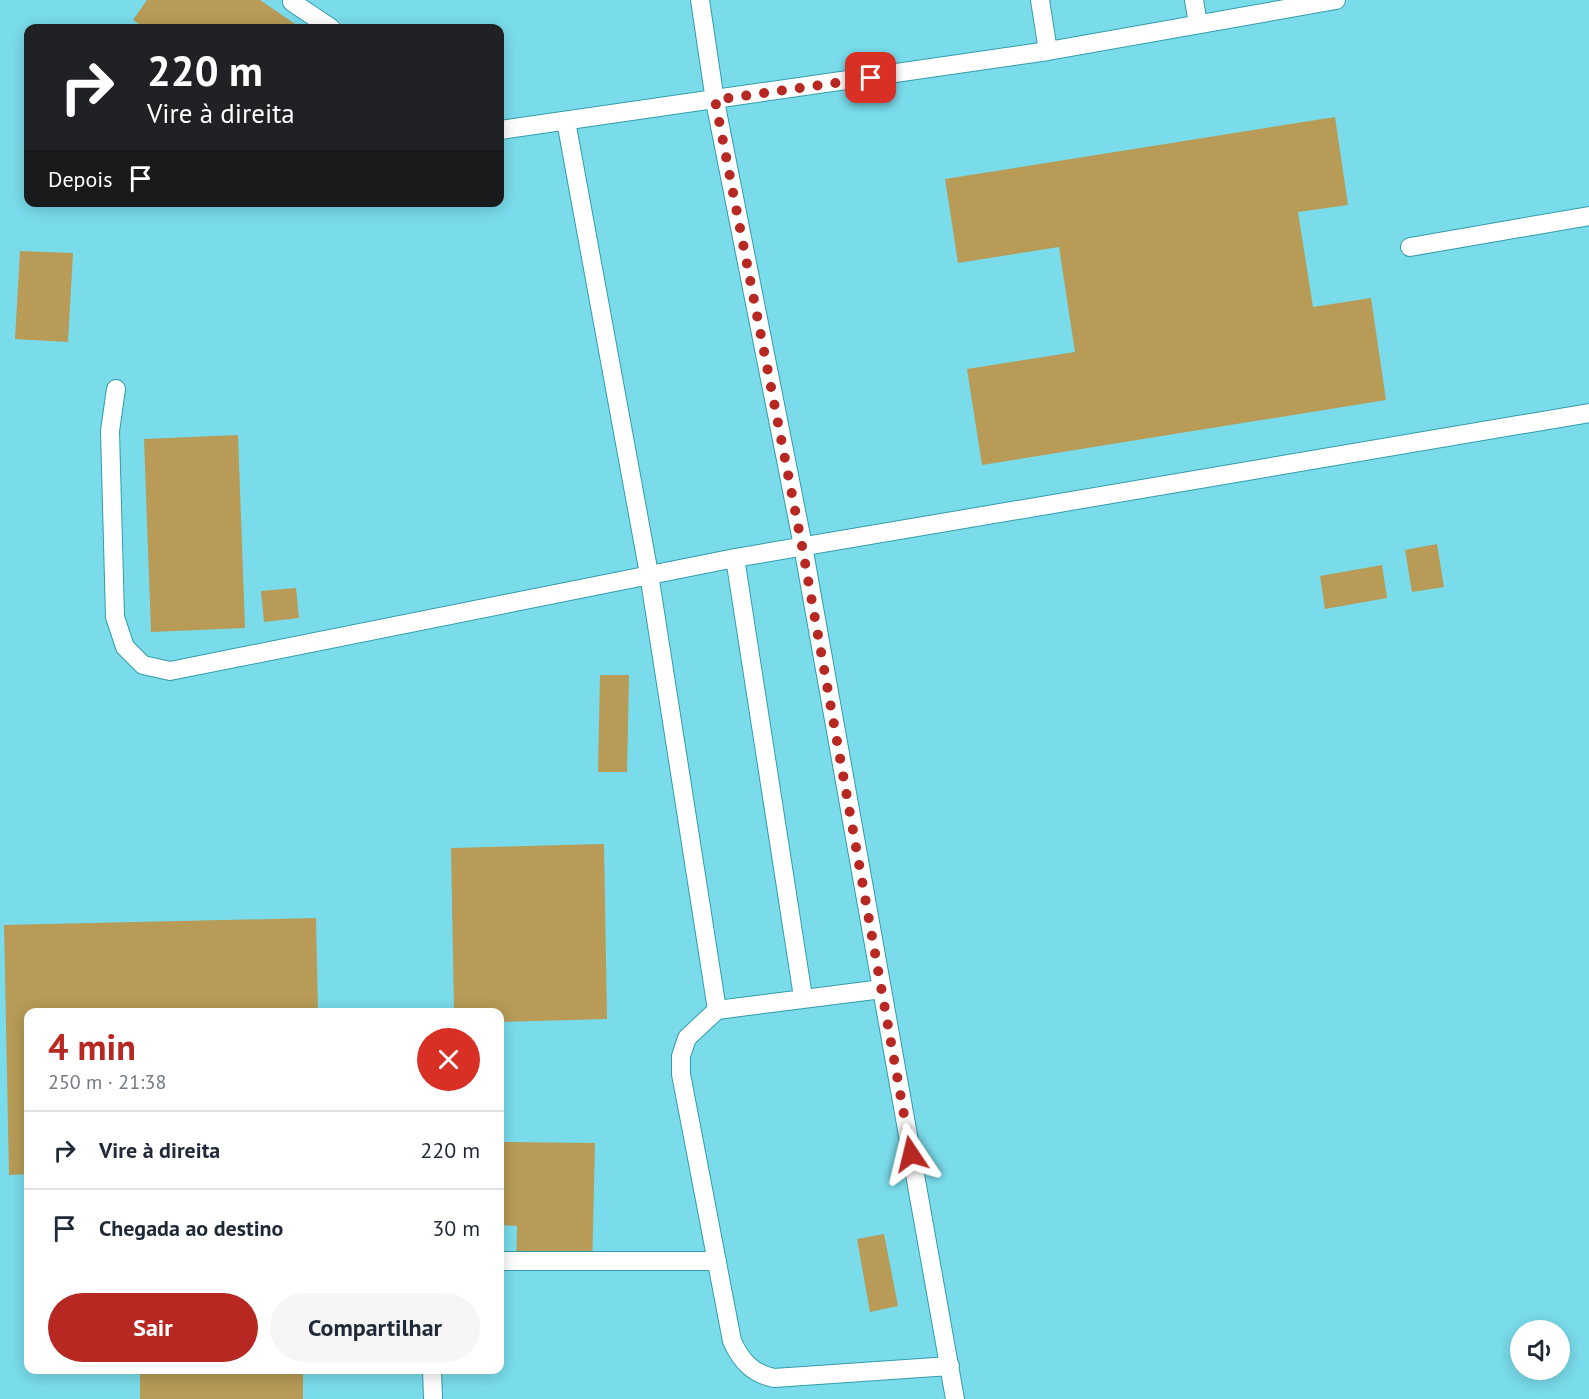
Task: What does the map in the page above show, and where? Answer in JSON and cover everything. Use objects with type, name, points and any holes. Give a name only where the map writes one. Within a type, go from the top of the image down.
[{"type":"lane","points":[[294,0],[292,2],[325,24]]},
{"type":"lane","points":[[700,0],[715,100],[802,546],[950,1366],[954,1399]]},
{"type":"lane","points":[[1040,0],[1048,51]]},
{"type":"lane","points":[[1194,0],[1198,24]]},
{"type":"lane","points":[[504,129],[1048,51],[1336,0]]},
{"type":"lane","points":[[566,121],[649,574],[717,1010]]},
{"type":"lane","points":[[1410,247],[1589,216]]},
{"type":"lane","points":[[116,389],[110,431],[116,617],[125,647],[143,665],[170,671],[735,558],[1589,413]]},
{"type":"lane","points":[[735,558],[803,998]]},
{"type":"lane","points":[[882,989],[717,1010],[687,1038],[681,1056],[681,1074],[732,1341],[738,1355],[760,1375],[774,1378],[950,1366]]},
{"type":"lane","points":[[504,1261],[717,1261]]},
{"type":"lane","points":[[432,1374],[433,1399]]},
{"type":"building","points":[[147,0],[260,0],[295,24],[139,24],[133,20]]},
{"type":"building","points":[[1335,117],[1348,205],[1298,212],[1313,307],[1371,298],[1386,400],[982,465],[967,369],[1075,352],[1059,247],[958,263],[945,179]]},
{"type":"building","points":[[20,251],[73,253],[68,342],[15,339]]},
{"type":"building","points":[[238,435],[245,628],[151,632],[144,439]]},
{"type":"building","points":[[1437,544],[1444,587],[1412,592],[1405,550]]},
{"type":"building","points":[[1382,565],[1387,598],[1325,609],[1320,576]]},
{"type":"building","points":[[296,588],[299,618],[264,622],[261,591]]},
{"type":"building","points":[[600,675],[629,675],[627,772],[598,772]]},
{"type":"building","points":[[604,844],[607,1019],[504,1022],[504,1008],[454,1008],[451,848]]},
{"type":"building","points":[[316,918],[318,1008],[24,1008],[24,1174],[9,1175],[4,925]]},
{"type":"building","points":[[504,1142],[595,1143],[592,1270],[516,1269],[517,1226],[504,1225]]},
{"type":"building","points":[[884,1234],[898,1306],[870,1312],[857,1239]]},
{"type":"building","points":[[140,1374],[303,1374],[303,1399],[140,1399]]},
{"type":"route","points":[[871,78],[715,100],[802,546],[911,1154]]}]
